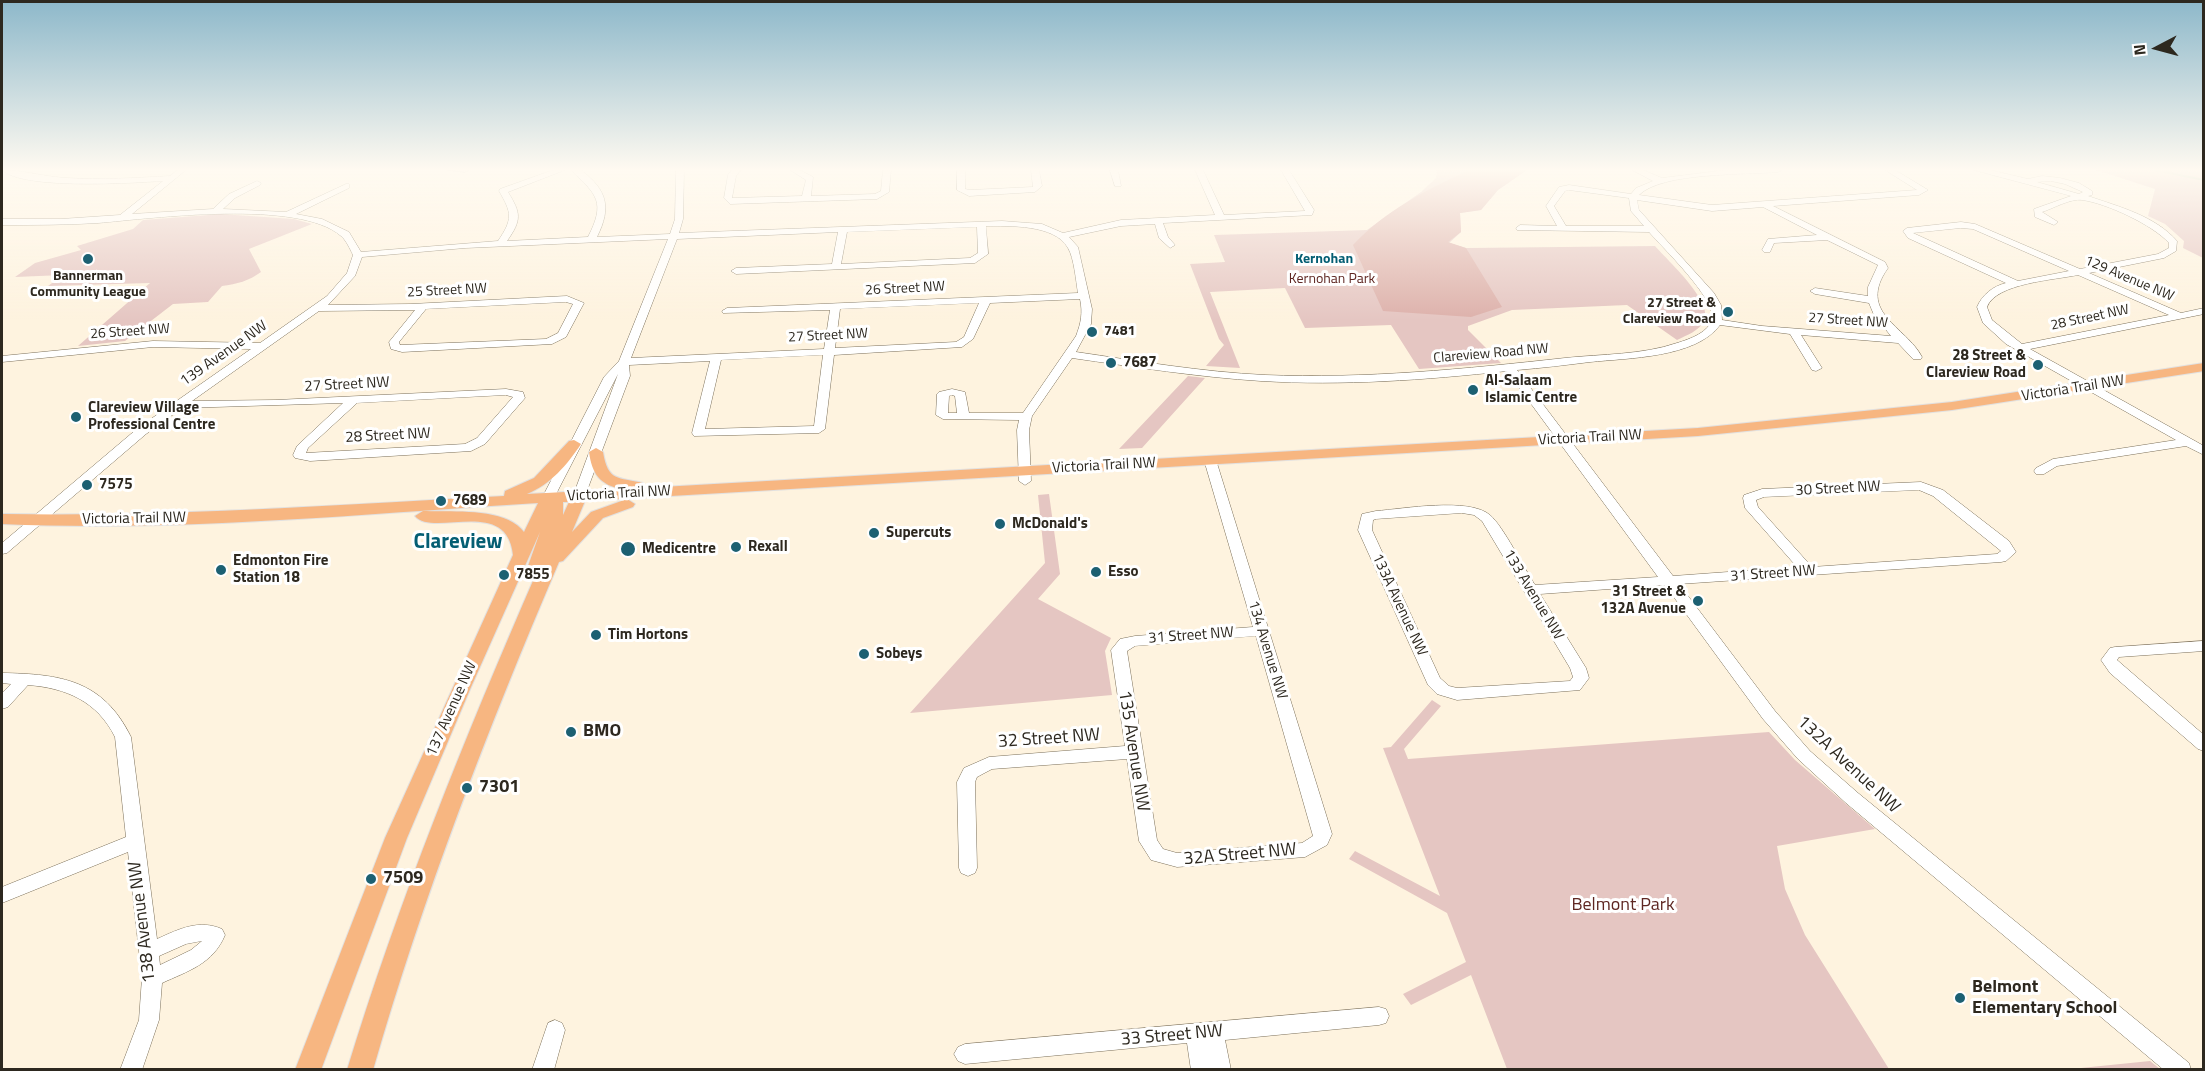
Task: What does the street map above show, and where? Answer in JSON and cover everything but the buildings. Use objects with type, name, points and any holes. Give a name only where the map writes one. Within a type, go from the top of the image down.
[{"type":"main road","name":"Victoria Trail NW","points":[[2,519],[155,520],[469,503],[627,504],[1025,476],[1820,431],[1992,412],[2204,367]]},
{"type":"main road","name":"Victoria Trail NW","points":[[2097,391],[2204,377]]},
{"type":"main road","points":[[469,503],[515,493],[540,483],[549,476],[574,444]]},
{"type":"main road","points":[[596,452],[599,470],[611,482],[676,490]]},
{"type":"main road","name":"Victoria Trail NW","points":[[2,531],[152,531],[423,516],[560,504],[676,490],[1025,476]]},
{"type":"main road","points":[[512,651],[560,504]]},
{"type":"main road","name":"137 Avenue NW","points":[[308,1070],[396,838],[461,687],[522,556],[560,504]]},
{"type":"main road","name":"137 Avenue NW","points":[[360,1070],[374,1019],[437,832],[548,566],[560,504]]},
{"type":"main road","points":[[548,566],[597,515],[627,504]]},
{"type":"main road","points":[[423,516],[488,519],[505,524],[513,528],[519,537],[522,556]]},
{"type":"street","points":[[2,222],[84,220]]},
{"type":"street","points":[[313,220],[350,237],[358,255],[501,243],[674,236],[1008,223],[1043,228],[1062,236],[1073,247],[1084,296],[1086,324],[1069,354],[1026,416],[1023,430],[1025,476]]},
{"type":"street","points":[[501,243],[514,220]]},
{"type":"street","points":[[591,240],[600,220]]},
{"type":"street","name":"137 Avenue NW","points":[[560,504],[574,444],[610,377],[624,362],[679,220]]},
{"type":"street","points":[[1062,236],[1104,225],[1179,220]]},
{"type":"street","points":[[1557,220],[1563,228]]},
{"type":"street","points":[[1642,220],[1710,294],[1719,310],[1718,322]]},
{"type":"street","points":[[1794,220],[1882,264],[1883,268],[1873,283],[1872,300],[1885,322],[1917,357]]},
{"type":"street","points":[[2049,220],[2054,222]]},
{"type":"street","points":[[2146,220],[2168,232],[2174,243],[2170,252],[2161,256],[2016,284],[1991,292],[1982,307],[1991,326],[2019,348],[2204,451]]},
{"type":"street","points":[[1158,221],[1164,238],[1170,245]]},
{"type":"street","points":[[2,233],[25,223]]},
{"type":"street","points":[[736,271],[978,259],[983,254],[981,224]]},
{"type":"street","name":"129 Avenue NW","points":[[2016,284],[1911,236],[1907,231],[1969,226],[2178,315]]},
{"type":"street","points":[[1520,228],[1650,229]]},
{"type":"street","points":[[836,267],[843,230]]},
{"type":"street","points":[[1767,250],[1771,241],[1828,237]]},
{"type":"street","name":"139 Avenue NW","points":[[2,550],[106,460],[177,405],[318,308],[347,281],[355,267],[358,255]]},
{"type":"street","points":[[1815,291],[1872,300]]},
{"type":"street","name":"26 Street NW","points":[[727,311],[1084,296]]},
{"type":"street","name":"27 Street NW","points":[[624,362],[962,344],[968,339],[986,300]]},
{"type":"street","name":"25 Street NW","points":[[318,308],[578,301],[579,305],[562,335],[555,340],[402,349],[395,347],[394,342],[423,306]]},
{"type":"street","points":[[716,357],[698,433],[819,429],[827,351],[835,307]]},
{"type":"street","name":"28 Street NW","points":[[2019,348],[2204,311]]},
{"type":"street","name":"27 Street NW","points":[[1718,322],[1793,332],[1901,340]]},
{"type":"street","name":"Clareview Road NW","points":[[1069,354],[1198,373],[1289,379],[1382,378],[1510,368],[1670,348],[1700,338],[1718,322]]},
{"type":"street","name":"27 Street NW","points":[[1793,332],[1816,368]]},
{"type":"street","name":"26 Street NW","points":[[2,359],[145,345],[261,346]]},
{"type":"street","name":"137 Avenue NW","points":[[560,504],[596,452],[624,376],[624,362]]},
{"type":"street","name":"132A Avenue NW","points":[[1510,368],[1769,715],[1811,762],[1860,806],[2181,1070]]},
{"type":"street","name":"27 Street NW","points":[[177,405],[353,400],[506,392],[519,394],[517,402],[478,444]]},
{"type":"street","name":"28 Street NW","points":[[353,400],[303,446],[299,455],[310,457],[461,449],[478,444]]},
{"type":"street","points":[[963,417],[1026,416]]},
{"type":"street","points":[[2040,471],[2053,463],[2187,442]]},
{"type":"street","name":"134 Avenue NW","points":[[1211,465],[1321,823],[1321,840]]},
{"type":"street","name":"30 Street NW","points":[[1809,572],[1752,508],[1749,498],[1773,493],[1909,485],[1928,487],[2008,548]]},
{"type":"street","name":"133A Avenue NW","points":[[1478,512],[1462,509],[1366,517],[1365,530],[1434,681],[1443,690],[1466,694],[1560,688],[1579,682]]},
{"type":"street","name":"133 Avenue NW","points":[[1478,512],[1486,519],[1578,668],[1581,678],[1579,682]]},
{"type":"street","name":"31 Street NW","points":[[1530,590],[2001,558],[2008,555],[2008,548]]},
{"type":"street","name":"31 Street NW","points":[[1122,646],[1135,640],[1261,631]]},
{"type":"street","name":"135 Avenue NW","points":[[1122,646],[1117,654],[1133,752],[1148,841],[1157,855]]},
{"type":"street","points":[[2204,646],[2115,652],[2109,657],[2115,669],[2204,745]]},
{"type":"street","points":[[2,678],[25,678]]},
{"type":"street","points":[[2,703],[25,678]]},
{"type":"street","name":"138 Avenue NW","points":[[25,678],[57,683],[79,690],[99,701],[111,714],[123,737],[133,842],[152,978],[149,1020],[131,1070]]},
{"type":"street","name":"32 Street NW","points":[[968,868],[966,787],[970,773],[989,763],[1133,752]]},
{"type":"street","name":"32A Street NW","points":[[1157,855],[1177,860],[1305,850],[1321,840]]},
{"type":"street","name":"138 Avenue NW","points":[[2,895],[133,842]]},
{"type":"street","points":[[148,952],[200,931],[210,931],[215,935],[209,946],[199,954],[152,978]]},
{"type":"street","name":"33 Street NW","points":[[965,1054],[1379,1016]]},
{"type":"street","points":[[543,1070],[555,1030]]},
{"type":"street","points":[[1202,1070],[1204,1033]]},
{"type":"street","points":[[1204,1033],[1220,1070]]},
{"type":"green space","points":[[143,220],[298,220],[312,224],[249,249],[261,272],[243,282],[222,286],[208,302],[173,304],[125,341],[78,346],[150,283],[48,286],[63,275],[15,277],[35,263],[81,250],[77,246],[133,229]]},
{"type":"green space","name":"Kernohan Park","points":[[1381,220],[1460,220],[1461,232],[1449,243],[1466,248],[1655,246],[1696,293],[1705,313],[1704,321],[1696,330],[1677,340],[1627,305],[1512,310],[1468,326],[1468,330],[1501,363],[1419,369],[1391,325],[1305,328],[1285,288],[1210,292],[1240,368],[1206,366],[1224,345],[1219,339],[1190,264],[1225,262],[1214,235],[1367,230]]},
{"type":"green space","points":[[2156,220],[2203,220],[2203,258],[2183,248],[2184,241],[2165,224]]},
{"type":"green space","points":[[1188,376],[1205,378],[1142,448],[1119,449]]},
{"type":"green space","points":[[1049,494],[1060,574],[1038,599],[1111,638],[1105,651],[1112,695],[910,713],[1045,563],[1038,495]]},
{"type":"green space","name":"Belmont Park","points":[[1432,700],[1441,706],[1404,749],[1408,759],[1769,732],[1795,760],[1875,829],[1777,846],[1785,889],[1805,935],[1889,1069],[1507,1069],[1471,975],[1411,1005],[1403,994],[1466,962],[1447,913],[1349,859],[1355,851],[1440,896],[1383,748],[1391,747]]},
{"type":"green space","points":[[2150,1061],[2160,1069],[2071,1069]]},
{"type":"shaded area","points":[[1382,220],[1460,220],[1461,232],[1448,242],[1466,248],[1502,307],[1471,317],[1383,311],[1353,245]]},
{"type":"place","name":"Bannerman Community League","points":[[88,259]]},
{"type":"place","name":"27 Street & Clareview Road","points":[[1728,312]]},
{"type":"place","name":"7481","points":[[1092,332]]},
{"type":"place","name":"7687","points":[[1111,363]]},
{"type":"place","name":"28 Street & Clareview Road","points":[[2038,365]]},
{"type":"place","name":"Al-Salaam Islamic Centre","points":[[1473,390]]},
{"type":"place","name":"Clareview Village Professional Centre","points":[[76,417]]},
{"type":"place","name":"7575","points":[[87,485]]},
{"type":"place","name":"7689","points":[[441,501]]},
{"type":"place","name":"McDonald's","points":[[1000,524]]},
{"type":"place","name":"Supercuts","points":[[874,533]]},
{"type":"place","name":"Rexall","points":[[736,547]]},
{"type":"place","name":"Medicentre","points":[[628,549]]},
{"type":"place","name":"Edmonton Fire Station 18","points":[[221,570]]},
{"type":"place","name":"Esso","points":[[1096,572]]},
{"type":"place","name":"7855","points":[[504,575]]},
{"type":"place","name":"31 Street & 132A Avenue","points":[[1698,601]]},
{"type":"place","name":"Tim Hortons","points":[[596,635]]},
{"type":"place","name":"Sobeys","points":[[864,654]]},
{"type":"place","name":"BMO","points":[[571,732]]},
{"type":"place","name":"7301","points":[[467,788]]},
{"type":"place","name":"7509","points":[[371,879]]},
{"type":"place","name":"Belmont Elementary School","points":[[1960,998]]},
{"type":"district","name":"Kernohan","points":[[1324,260]]},
{"type":"district","name":"Clareview","points":[[458,543]]}]
